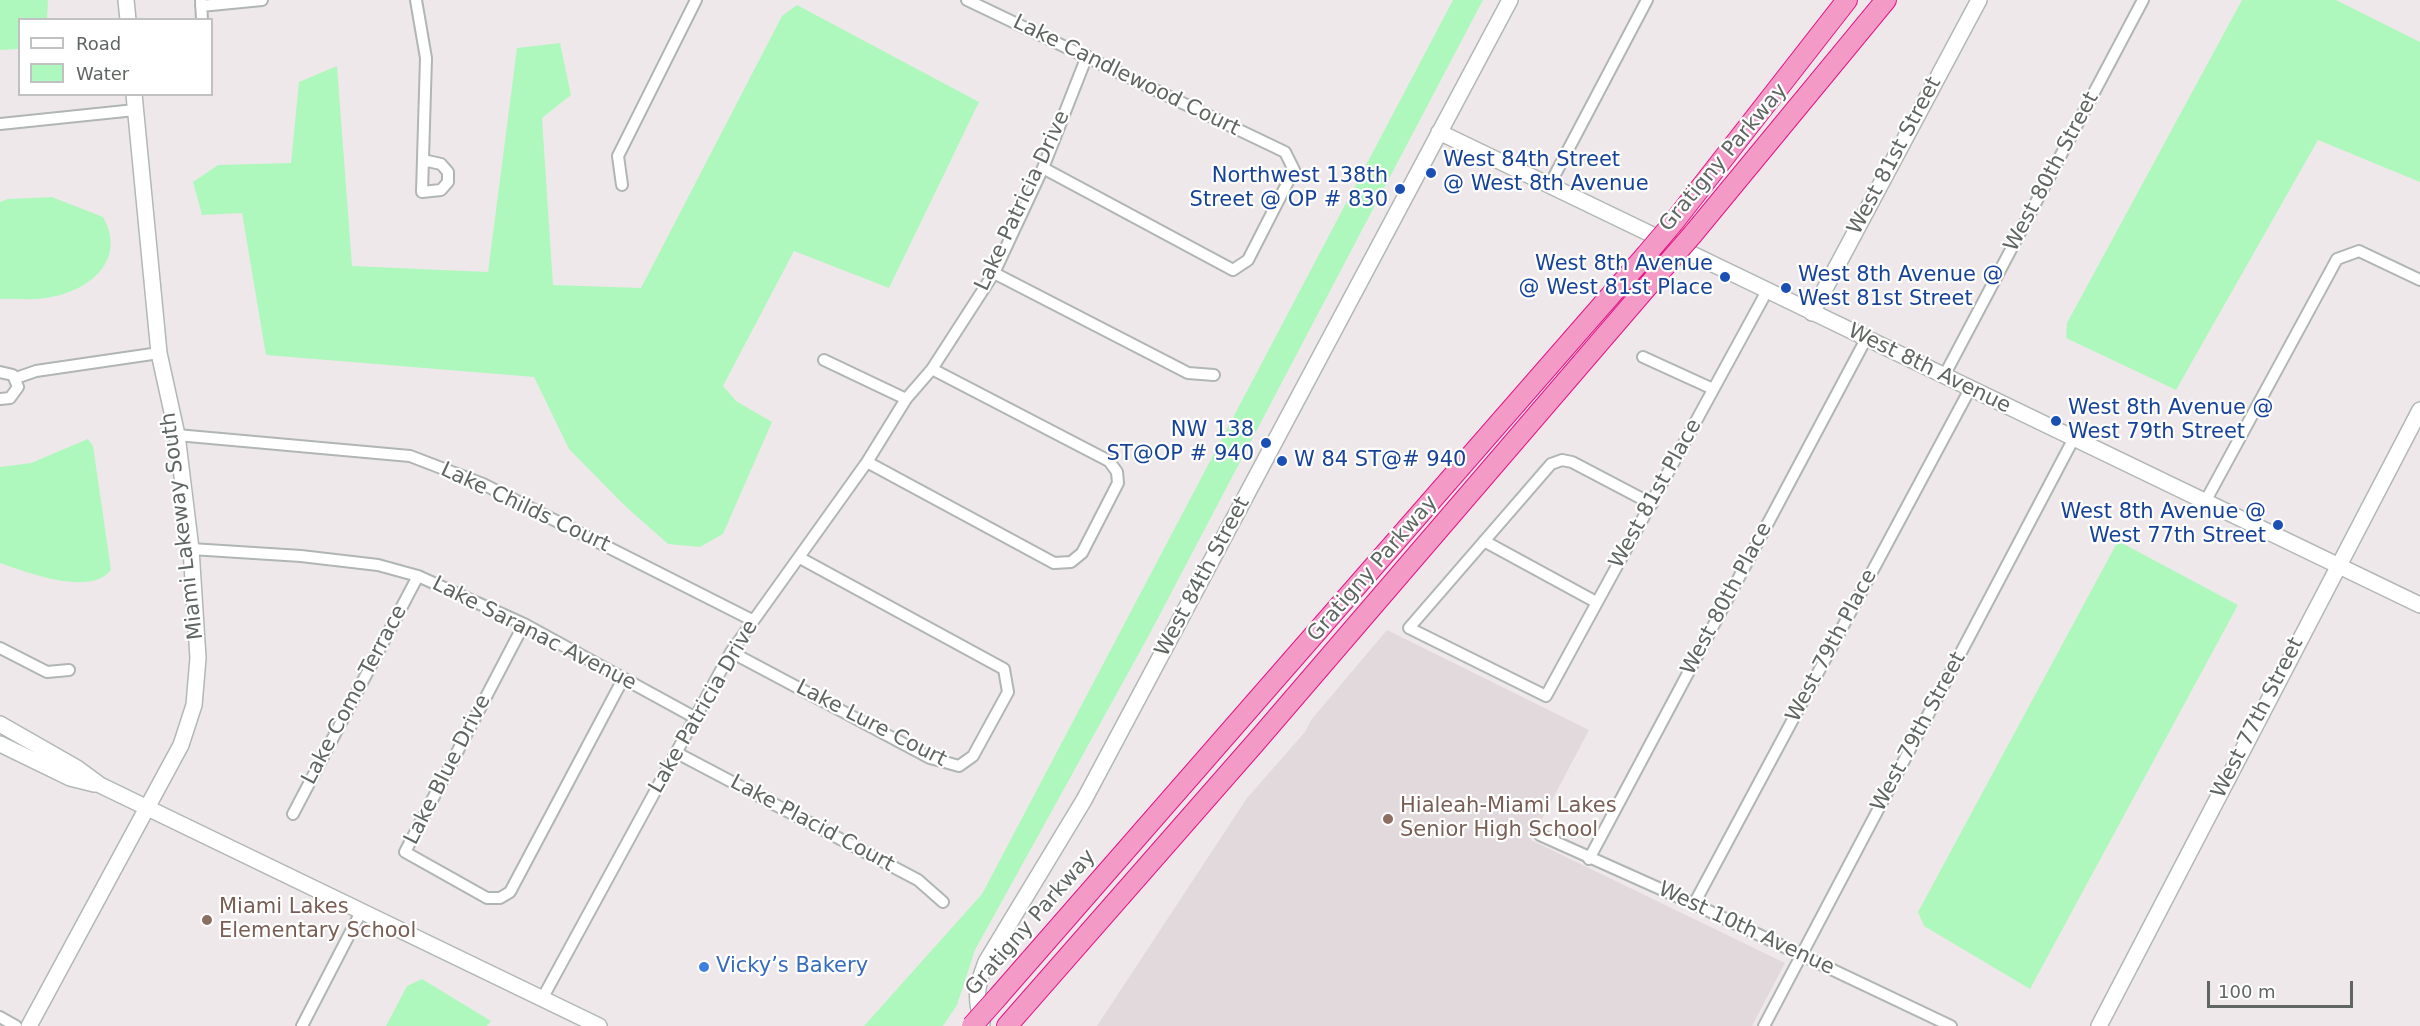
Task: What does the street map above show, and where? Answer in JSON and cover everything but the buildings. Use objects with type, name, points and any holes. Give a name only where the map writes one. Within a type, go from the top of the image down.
[{"type":"highway","name":"Gratigny Parkway","points":[[972,1026],[1673,224],[1847,0]]},
{"type":"highway","name":"Gratigny Parkway","points":[[1007,1026],[1249,750],[1693,234],[1886,0]]},
{"type":"street","points":[[126,0],[128,18]]},
{"type":"street","points":[[202,18],[201,3],[262,0]]},
{"type":"street","points":[[416,0],[426,58],[422,192],[441,190],[448,183],[448,171],[441,164],[423,160]]},
{"type":"street","points":[[622,185],[618,156],[696,0]]},
{"type":"street","name":"Lake Candlewood Court","points":[[967,0],[1285,152],[1294,170],[1248,260],[1233,270],[1043,168]]},
{"type":"street","name":"West 84th Street","points":[[983,1026],[976,1001],[978,984],[986,962],[1044,870],[1084,800],[1510,0]]},
{"type":"street","points":[[1549,186],[1647,0]]},
{"type":"street","name":"West 81st Street","points":[[1812,313],[1979,0]]},
{"type":"street","name":"West 80th Street","points":[[1944,376],[2143,0]]},
{"type":"street","name":"Lake Patricia Drive","points":[[542,999],[731,652],[867,462],[906,399],[932,369],[994,273],[1043,168],[1088,56]]},
{"type":"street","points":[[0,124],[135,102]]},
{"type":"street","name":"Miami Lakeway South","points":[[29,1026],[182,745],[194,705],[198,658],[190,549],[177,435],[159,353],[135,102]]},
{"type":"street","name":"West 8th Avenue","points":[[1439,132],[2420,605]]},
{"type":"street","points":[[2205,502],[2337,259],[2359,251],[2420,280]]},
{"type":"street","points":[[994,273],[1188,373],[1214,375]]},
{"type":"street","name":"West 81st Place","points":[[1484,541],[1409,628],[1546,696],[1767,291]]},
{"type":"street","name":"West 80th Place","points":[[1589,859],[1866,339]]},
{"type":"street","points":[[16,378],[36,371],[159,353]]},
{"type":"street","points":[[1643,357],[1713,389]]},
{"type":"street","points":[[824,360],[906,399]]},
{"type":"street","points":[[867,462],[1054,563],[1071,562],[1082,553],[1118,483],[1117,472],[1109,461],[932,369]]},
{"type":"street","points":[[0,372],[8,372],[16,378],[18,387],[14,395],[6,400],[0,399]]},
{"type":"street","name":"West 79th Place","points":[[1694,904],[1970,388]]},
{"type":"street","name":"West 77th Street","points":[[2099,1026],[2337,565],[2420,410]]},
{"type":"street","name":"Lake Childs Court","points":[[177,435],[410,456],[483,484],[752,620]]},
{"type":"street","name":"West 79th Street","points":[[1764,1026],[2074,438]]},
{"type":"street","points":[[1596,602],[1484,541],[1551,464],[1562,460],[1572,462],[1652,504]]},
{"type":"street","name":"Lake Saranac Avenue","points":[[190,549],[301,555],[378,565],[418,576],[524,624],[694,717]]},
{"type":"street","name":"Lake Lure Court","points":[[731,652],[930,759],[959,766],[973,756],[1008,692],[1004,669],[800,558]]},
{"type":"street","name":"Lake Como Terrace","points":[[293,814],[418,576]]},
{"type":"street","name":"Lake Blue Drive","points":[[524,624],[405,852],[487,898],[500,898],[510,892],[623,679]]},
{"type":"street","points":[[0,648],[46,672],[69,670]]},
{"type":"street","points":[[0,724],[77,768],[100,785],[599,1026]]},
{"type":"street","points":[[0,744],[70,778],[100,785]]},
{"type":"street","name":"Lake Placid Court","points":[[677,753],[918,880],[943,902]]},
{"type":"street","name":"West 10th Avenue","points":[[1540,835],[1802,954],[1951,1026]]},
{"type":"street","points":[[303,1026],[361,912]]},
{"type":"street","points":[[0,1017],[16,1026]]},
{"type":"shaded area","name":"Hialeah-Miami Lakes Senior High School","points":[[1387,630],[1589,730],[1531,840],[1785,963],[1752,1026],[1097,1026],[1247,798],[1305,732],[1311,720]]},
{"type":"water","points":[[0,0],[48,0],[47,18],[18,18],[18,49],[0,50]]},
{"type":"water","points":[[1453,0],[1483,0],[1148,637],[975,950],[957,1005],[943,1026],[864,1026],[982,894]]},
{"type":"water","points":[[2242,0],[2336,0],[2420,42],[2420,182],[2318,140],[2176,390],[2066,338],[2067,323]]},
{"type":"water","points":[[797,5],[979,102],[889,288],[794,251],[723,386],[736,401],[772,422],[723,534],[700,547],[668,544],[624,505],[569,449],[534,377],[266,355],[242,213],[202,215],[193,182],[218,165],[291,163],[299,82],[337,66],[352,266],[488,272],[517,48],[560,43],[571,95],[542,118],[553,285],[641,288],[782,16]]},
{"type":"water","points":[[52,197],[103,217],[111,246],[108,259],[91,280],[66,293],[39,299],[0,299],[0,202],[8,199]]},
{"type":"water","points":[[88,439],[93,446],[111,570],[102,578],[89,582],[74,582],[25,572],[0,563],[0,467],[31,463]]},
{"type":"water","points":[[2118,541],[2238,605],[2030,989],[1924,926],[1918,912]]},
{"type":"water","points":[[422,979],[491,1021],[487,1026],[386,1026],[407,986]]},
{"type":"place","name":"West 84th Street @ West 8th Avenue","points":[[1431,173]]},
{"type":"place","name":"Northwest 138th Street @ OP # 830","points":[[1400,189]]},
{"type":"place","name":"West 8th Avenue @ West 81st Place","points":[[1725,277]]},
{"type":"place","name":"West 8th Avenue @ West 81st Street","points":[[1786,288]]},
{"type":"place","name":"West 8th Avenue @ West 79th Street","points":[[2056,421]]},
{"type":"place","name":"NW 138 ST@OP # 940","points":[[1266,443]]},
{"type":"place","name":"W 84 ST@# 940","points":[[1282,461]]},
{"type":"place","name":"West 8th Avenue @ West 77th Street","points":[[2278,525]]},
{"type":"place","name":"Hialeah-Miami Lakes Senior High School","points":[[1388,819]]},
{"type":"place","name":"Miami Lakes Elementary School","points":[[207,920]]},
{"type":"place","name":"Vicky’s Bakery","points":[[704,967]]}]
